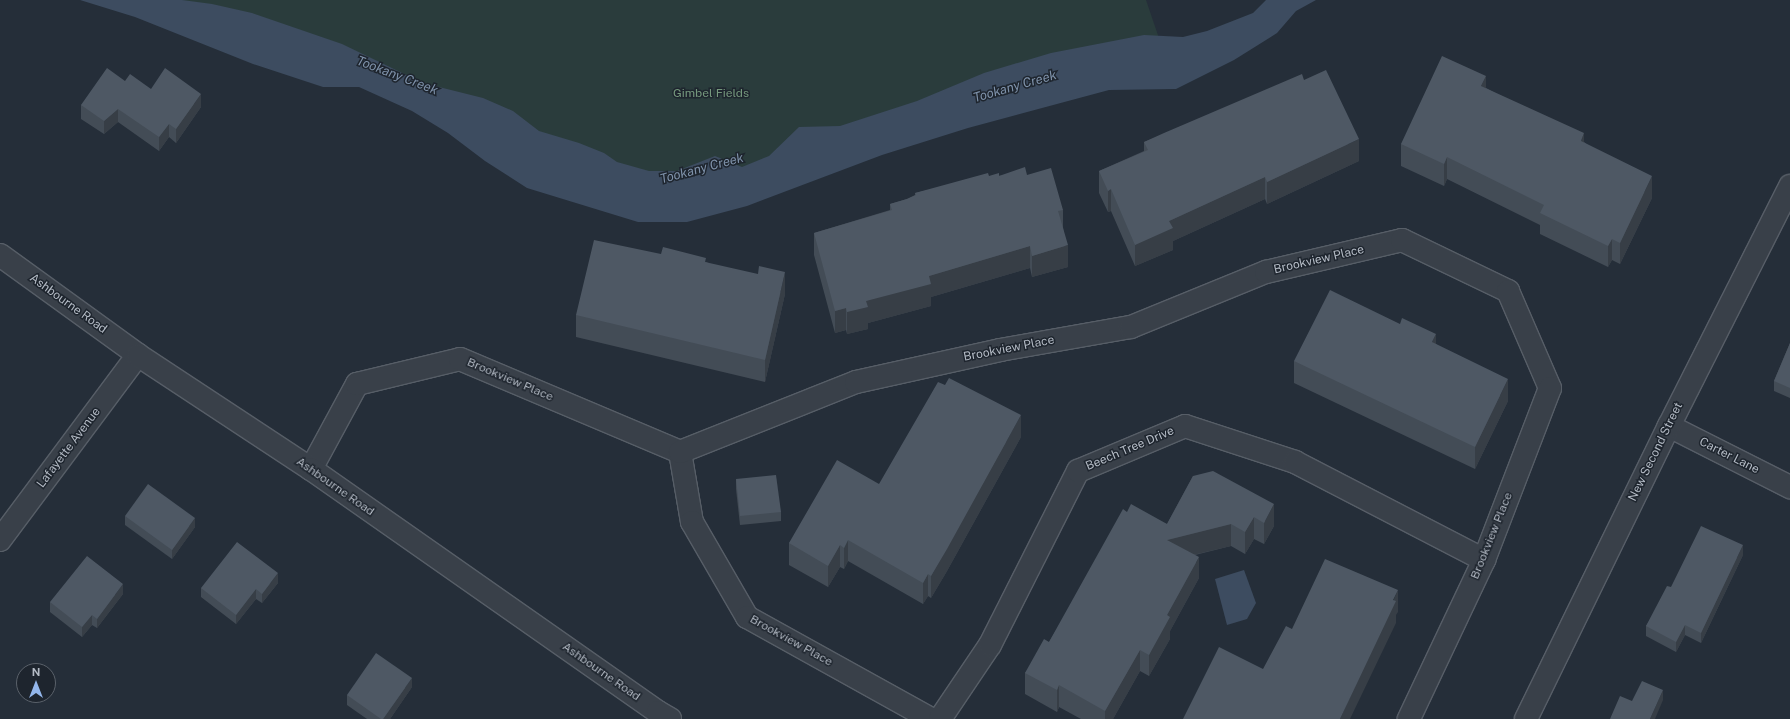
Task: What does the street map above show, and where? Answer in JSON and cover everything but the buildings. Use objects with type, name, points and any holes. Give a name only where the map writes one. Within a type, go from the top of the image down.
[{"type":"street","name":"New Second Street","points":[[1526,719],[1669,426],[1790,186]]},
{"type":"street","name":"Brookview Place","points":[[311,469],[357,384],[460,359],[680,452],[856,382],[1000,350],[1131,327],[1266,272],[1402,240],[1508,291],[1550,388],[1484,560],[1409,719]]},
{"type":"street","name":"Ashbourne Road","points":[[0,255],[138,356],[311,469],[660,717]]},
{"type":"street","name":"Lafayette Avenue","points":[[0,540],[138,356]]},
{"type":"street","name":"Beech Tree Drive","points":[[940,719],[990,646],[1078,471],[1185,426],[1295,462],[1484,560]]},
{"type":"street","name":"Carter Lane","points":[[1669,426],[1790,487]]},
{"type":"street","name":"Brookview Place","points":[[680,452],[692,522],[747,617],[931,719]]},
{"type":"green space","name":"Gimbel Fields","points":[[157,0],[1146,0],[1161,44],[716,194],[589,158]]},
{"type":"water","name":"Tookany Creek","points":[[80,0],[182,0],[212,4],[252,13],[342,44],[423,83],[483,98],[513,111],[539,131],[579,143],[604,153],[617,162],[649,171],[677,171],[715,156],[742,167],[769,156],[799,127],[840,126],[917,101],[984,73],[1051,53],[1144,35],[1183,37],[1207,31],[1253,13],[1266,0],[1316,0],[1296,11],[1277,33],[1234,60],[1176,89],[1109,90],[968,128],[882,155],[747,206],[687,222],[638,222],[527,188],[485,161],[448,133],[412,111],[359,87],[323,87],[253,64],[135,17]]},
{"type":"water","points":[[1244,570],[1256,603],[1247,619],[1227,625],[1215,579]]}]
